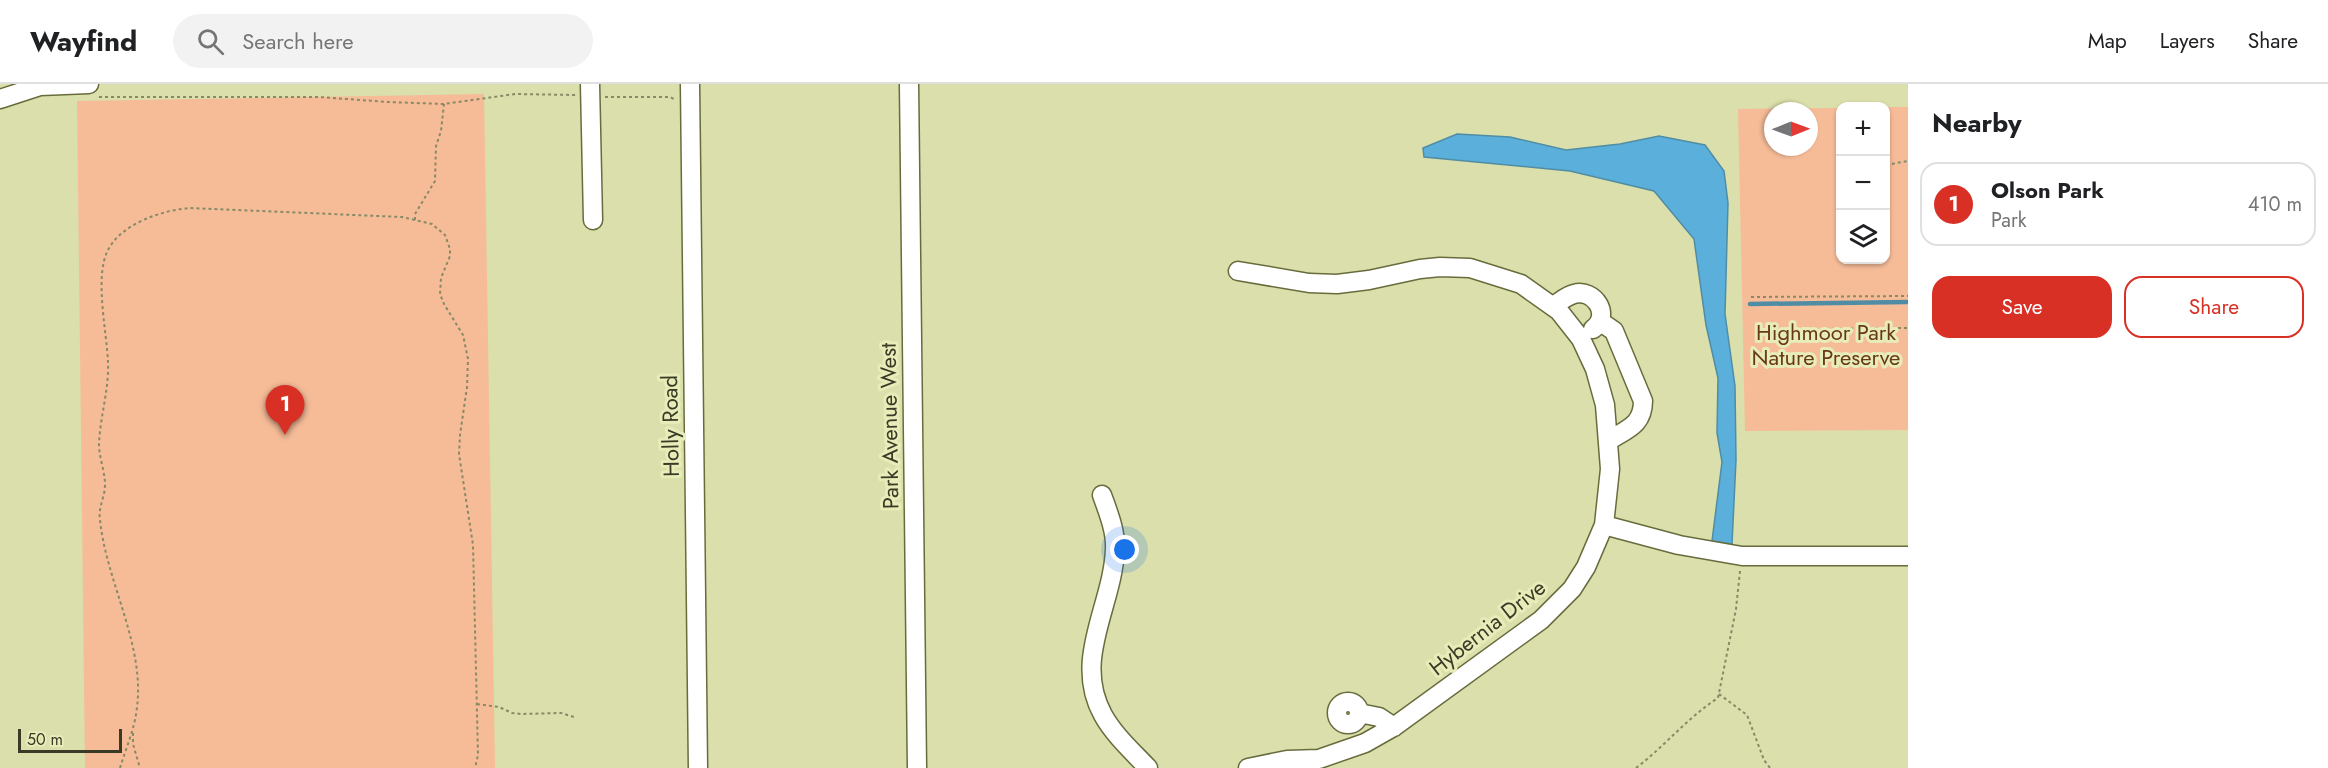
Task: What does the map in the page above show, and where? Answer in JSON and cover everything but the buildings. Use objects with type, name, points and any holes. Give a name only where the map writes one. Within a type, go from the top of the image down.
[{"type":"street","name":"Holly Road","points":[[690,84],[698,768]]},
{"type":"street","name":"Park Avenue West","points":[[909,84],[917,768]]},
{"type":"street","points":[[0,99],[40,86],[93,91]]},
{"type":"street","points":[[591,91],[593,220]]},
{"type":"street","name":"Hybernia Drive","points":[[1238,271],[1309,283],[1337,284],[1420,269],[1470,268],[1521,284],[1553,306],[1581,339],[1595,369],[1605,405],[1610,469],[1604,525],[1586,567],[1559,604],[1541,620],[1394,727],[1365,743],[1313,759],[1287,760],[1248,768]]},
{"type":"street","points":[[1553,306],[1574,294],[1583,293],[1596,302],[1602,316],[1601,322],[1581,339]]},
{"type":"street","points":[[1601,322],[1614,330],[1644,401],[1643,413],[1638,422],[1608,441]]},
{"type":"street","points":[[1102,495],[1109,516],[1115,549],[1111,579],[1091,656],[1093,690],[1104,718],[1148,768]]},
{"type":"street","points":[[1604,525],[1707,551],[1737,555],[1908,556]]},
{"type":"street","points":[[1359,713],[1379,717],[1394,727]]},
{"type":"path","points":[[93,91],[319,97],[444,104],[515,94],[570,94],[591,91],[670,97],[681,104],[690,105]]},
{"type":"path","points":[[415,220],[415,214],[435,181],[436,146],[441,131],[444,104]]},
{"type":"path","points":[[1890,164],[1908,161]]},
{"type":"path","points":[[120,768],[133,730],[137,706],[137,676],[104,545],[99,513],[105,483],[99,442],[108,364],[102,300],[103,264],[107,251],[123,232],[175,209],[402,217],[439,228],[448,242],[450,256],[441,278],[440,294],[463,335],[468,359],[459,454],[473,544],[478,755],[475,768]]},
{"type":"path","points":[[1751,297],[1908,296]]},
{"type":"path","points":[[1814,329],[1908,327]]},
{"type":"path","points":[[1636,768],[1657,752],[1697,711],[1718,699],[1736,609],[1737,555]]},
{"type":"path","points":[[1719,694],[1747,715],[1764,760],[1770,768]]},
{"type":"path","points":[[477,704],[499,707],[512,713],[561,712],[574,717]]},
{"type":"path","points":[[133,730],[133,744],[140,768]]},
{"type":"green space","points":[[484,94],[495,768],[85,768],[77,101]]},
{"type":"green space","name":"Highmoor Park Nature Preserve","points":[[1890,107],[1908,107],[1908,430],[1745,431],[1738,109],[1764,109],[1764,156],[1818,156],[1818,108],[1836,108],[1836,264],[1890,264]]},
{"type":"water","points":[[1457,134],[1510,137],[1566,150],[1620,144],[1659,136],[1705,145],[1724,171],[1728,203],[1725,314],[1735,386],[1736,460],[1732,544],[1712,541],[1722,462],[1717,433],[1718,378],[1706,325],[1694,239],[1654,191],[1570,171],[1424,157],[1423,148]]},
{"type":"waterway","points":[[1750,304],[1908,302]]},
{"type":"place","name":"Olson Park","points":[[285,435]]}]
